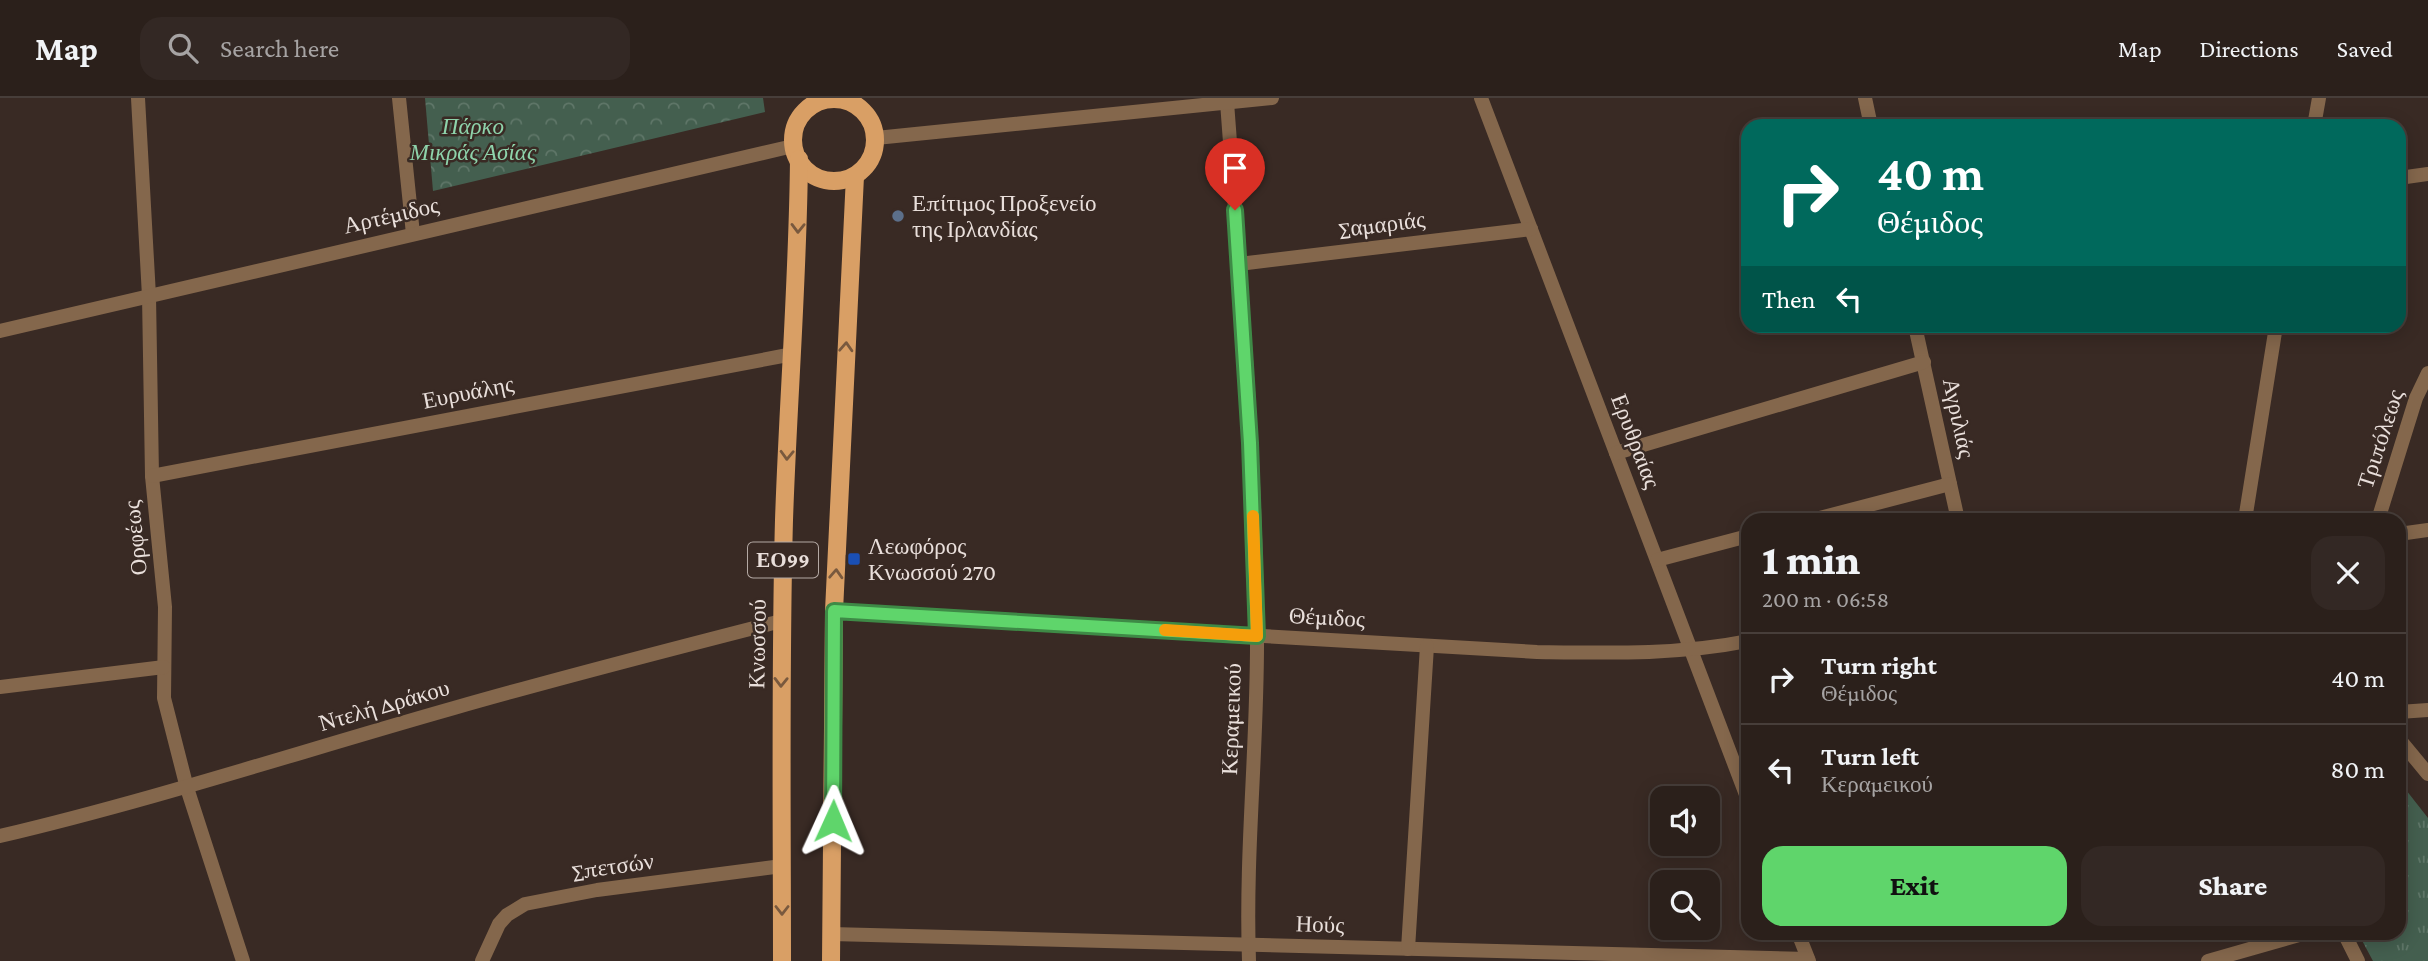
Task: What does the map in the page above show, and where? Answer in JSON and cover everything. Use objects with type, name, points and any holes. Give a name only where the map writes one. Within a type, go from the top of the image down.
[{"type":"main road","name":"ΕΟ99","points":[[796,98],[798,120],[793,133],[796,153]]},
{"type":"main road","points":[[796,153],[807,171],[828,181],[842,181],[864,169],[870,160],[876,138],[864,112],[847,100],[837,99],[815,104],[798,120]]},
{"type":"main road","name":"Κνωσσού","points":[[782,961],[781,621],[798,235],[796,153]]},
{"type":"main road","name":"ΕΟ99","points":[[831,961],[834,611],[855,176]]},
{"type":"street","name":"Ορφέως","points":[[138,98],[149,296],[152,476],[165,607],[164,698],[187,788],[243,961]]},
{"type":"street","points":[[399,98],[413,234]]},
{"type":"street","points":[[876,138],[1272,98]]},
{"type":"street","name":"Ερυθραίας","points":[[1481,98],[1741,781]]},
{"type":"street","points":[[1865,98],[1870,119]]},
{"type":"street","points":[[2315,119],[2319,98]]},
{"type":"street","name":"Κεραμεικού","points":[[1227,102],[1253,505],[1257,636],[1248,846],[1249,961]]},
{"type":"street","name":"Αρτέμιδος","points":[[0,331],[413,234],[796,153]]},
{"type":"street","points":[[2406,177],[2428,174]]},
{"type":"street","name":"Σαμαριάς","points":[[1239,264],[1531,229]]},
{"type":"street","name":"Αγριλιάς","points":[[1917,333],[1956,513]]},
{"type":"street","points":[[2246,513],[2276,333]]},
{"type":"street","name":"Ευρυάλης","points":[[152,476],[793,354]]},
{"type":"street","points":[[1616,453],[1924,362]]},
{"type":"street","name":"Τριπόλεως","points":[[2380,513],[2416,398],[2428,373]]},
{"type":"street","points":[[1839,513],[1950,484]]},
{"type":"street","points":[[2406,533],[2428,530]]},
{"type":"street","points":[[1657,560],[1741,538]]},
{"type":"street","name":"Θέμιδος","points":[[834,611],[1578,653],[1692,650],[1741,642]]},
{"type":"street","name":"Ντελή Δράκου","points":[[0,836],[187,788],[501,695],[781,621]]},
{"type":"street","points":[[1408,949],[1427,646]]},
{"type":"street","points":[[0,687],[164,667]]},
{"type":"street","points":[[2406,712],[2428,710]]},
{"type":"street","points":[[2406,747],[2428,774]]},
{"type":"street","name":"Σπετσών","points":[[482,961],[499,925],[507,915],[525,904],[597,890],[782,866]]},
{"type":"street","name":"Ηούς","points":[[831,934],[1809,960]]},
{"type":"street","points":[[1801,940],[1809,960]]},
{"type":"street","points":[[2208,961],[2282,940]]},
{"type":"street","points":[[2348,940],[2358,961]]},
{"type":"green space","name":"Πάρκο Μικράς Ασίας","points":[[425,98],[763,98],[765,112],[433,191]]},
{"type":"green space","points":[[2406,790],[2428,818],[2428,961],[2373,961],[2362,940],[2406,940]]},
{"type":"slow traffic","points":[[1165,630],[1257,636],[1253,516]]},
{"type":"place","name":"Επίτιμος Προξενείο της Ιρλανδίας","points":[[898,216]]},
{"type":"place","name":"Λεωφόρος Κνωσσού 270","points":[[854,559]]},
{"type":"route","points":[[833,821],[834,611],[1257,636],[1250,443],[1235,210]]}]
